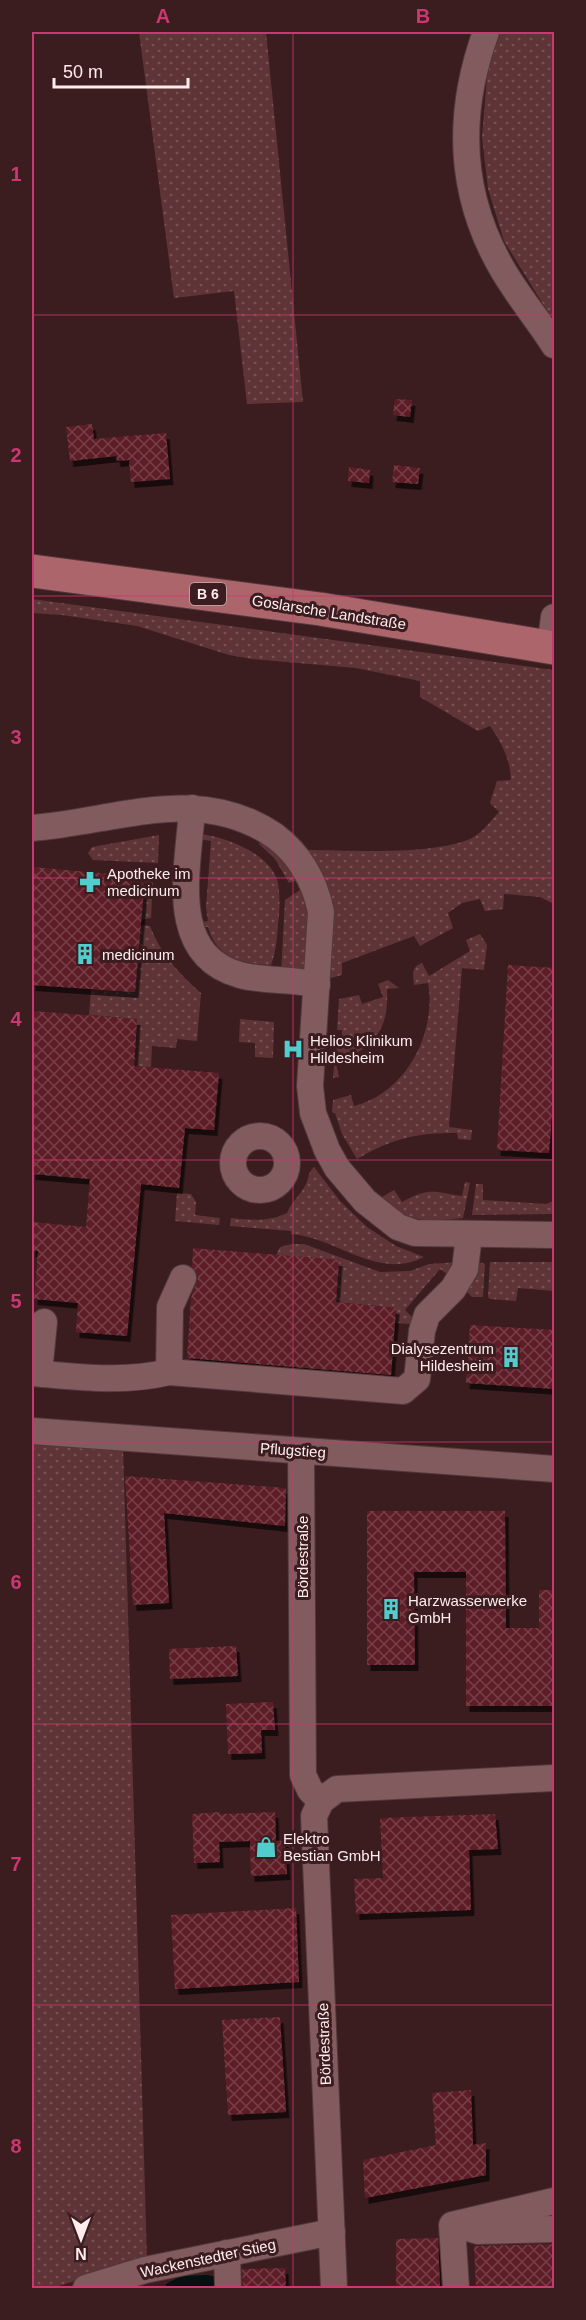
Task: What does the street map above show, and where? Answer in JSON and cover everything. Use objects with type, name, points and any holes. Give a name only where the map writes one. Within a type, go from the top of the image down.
[{"type":"main road","name":"Goslarsche Landstraße","points":[[32,571],[553,637]]},
{"type":"street","points":[[486,32],[477,58],[468,99],[466,139],[469,187],[482,230],[500,266],[555,345]]},
{"type":"street","points":[[32,828],[159,809],[192,808],[221,812],[248,820],[281,841],[301,863],[316,891],[321,912],[310,1097],[320,1134],[337,1168],[372,1207],[398,1227],[415,1233],[555,1235]]},
{"type":"street","points":[[192,808],[186,897],[188,922],[193,937],[215,963],[232,973],[317,985]]},
{"type":"street","points":[[285,1151],[320,1134]]},
{"type":"street","points":[[44,1322],[35,1373],[100,1379],[147,1377],[169,1372],[403,1391],[417,1379],[422,1330],[427,1315],[453,1289],[465,1269],[469,1235]]},
{"type":"street","points":[[169,1372],[170,1307],[183,1278]]},
{"type":"street","name":"Pflugstieg","points":[[32,1431],[555,1469]]},
{"type":"street","name":"Bördestraße","points":[[301,1451],[303,1775],[310,1790],[321,1801],[314,1816],[334,2289]]},
{"type":"street","points":[[321,1801],[337,1789],[555,1778]]},
{"type":"street","points":[[452,2224],[551,2190]]},
{"type":"street","points":[[452,2224],[478,2231],[555,2229]]},
{"type":"street","points":[[452,2224],[464,2255],[456,2289]]},
{"type":"street","name":"Wackenstedter Stieg","points":[[86,2289],[145,2270],[332,2232]]},
{"type":"street","points":[[226,2253],[228,2289]]},
{"type":"shaded area","points":[[139,32],[266,32],[303,402],[247,404],[234,291],[174,298]]},
{"type":"shaded area","points":[[501,32],[554,32],[554,322],[504,241],[488,189],[482,137],[488,64]]},
{"type":"shaded area","points":[[32,599],[554,670],[554,904],[540,897],[504,894],[503,909],[485,911],[480,899],[462,903],[448,913],[453,928],[420,946],[414,936],[342,963],[342,975],[327,979],[333,926],[331,898],[305,850],[414,850],[455,844],[476,836],[499,812],[490,803],[497,781],[511,780],[505,752],[490,726],[478,731],[420,697],[420,681],[356,668],[229,655],[137,626],[32,613]]},
{"type":"shaded area","points":[[199,834],[221,838],[246,848],[267,863],[274,873],[278,883],[279,908],[276,945],[271,965],[250,963],[232,957],[217,946],[208,927],[197,927],[194,924],[208,921],[206,907],[211,841],[198,839]]},
{"type":"shaded area","points":[[159,835],[158,863],[93,860],[88,853],[92,847]]},
{"type":"shaded area","points":[[261,839],[275,849],[298,880],[289,883],[275,859],[259,844]]},
{"type":"shaded area","points":[[145,877],[153,880],[151,918],[141,920]]},
{"type":"shaded area","points":[[303,888],[309,907],[307,969],[303,974],[281,974],[285,900]]},
{"type":"shaded area","points":[[141,925],[150,926],[171,963],[201,993],[197,1041],[177,1039],[176,1048],[152,1046],[151,1067],[134,1066],[137,1019],[89,1015],[91,989],[135,991]]},
{"type":"shaded area","points":[[480,934],[487,945],[484,970],[462,968],[449,1127],[472,1130],[471,1140],[458,1139],[457,1133],[405,1138],[382,1146],[357,1159],[342,1134],[335,1113],[332,1112],[333,1100],[351,1095],[354,1106],[372,1099],[403,1075],[422,1040],[428,1021],[430,1002],[428,983],[414,985],[414,969],[422,963],[429,976],[470,951],[466,940]]},
{"type":"shaded area","points":[[388,980],[399,988],[387,989],[387,1004],[382,1027],[369,1044],[336,1063],[339,1077],[333,1078],[336,1043],[342,1041],[342,1030],[337,1030],[339,999],[359,995],[362,1004],[383,997],[378,984]]},
{"type":"shaded area","points":[[240,1019],[274,1022],[273,1058],[255,1057],[255,1043],[239,1042]]},
{"type":"shaded area","points":[[314,1167],[340,1201],[367,1227],[396,1246],[424,1257],[407,1263],[390,1264],[357,1256],[308,1237],[291,1234],[291,1231],[230,1226],[231,1218],[266,1219],[287,1213],[304,1188]]},
{"type":"shaded area","points":[[465,1182],[470,1183],[463,1218],[429,1220],[408,1217],[399,1213],[382,1197],[394,1190],[402,1202],[425,1192],[462,1196]]},
{"type":"shaded area","points":[[476,1184],[483,1184],[483,1200],[546,1204],[554,1201],[554,1214],[472,1215]]},
{"type":"shaded area","points":[[177,1193],[191,1194],[196,1202],[195,1215],[220,1218],[219,1225],[175,1221]]},
{"type":"shaded area","points":[[304,1244],[380,1272],[410,1271],[429,1264],[460,1262],[451,1277],[440,1269],[405,1310],[414,1319],[411,1324],[395,1323],[396,1308],[336,1302],[339,1260],[276,1255],[280,1247]]},
{"type":"shaded area","points":[[478,1262],[485,1264],[483,1297],[472,1297],[466,1291]]},
{"type":"shaded area","points":[[490,1262],[554,1262],[554,1291],[518,1288],[516,1301],[490,1299],[488,1297]]},
{"type":"shaded area","points":[[32,1438],[123,1445],[147,2259],[52,2288],[32,2288]]},
{"type":"shaded area","points":[[208,2275],[222,2279],[222,2288],[166,2288],[166,2284],[181,2276]]},
{"type":"building","points":[[395,399],[412,400],[410,417],[393,415]]},
{"type":"building","points":[[92,424],[94,439],[166,433],[170,479],[131,482],[129,460],[117,461],[116,456],[70,461],[66,427]]},
{"type":"building","points":[[394,465],[420,468],[418,484],[392,482]]},
{"type":"building","points":[[349,467],[370,470],[369,483],[348,481]]},
{"type":"building","name":"medicinum","points":[[32,867],[145,877],[135,992],[32,985]]},
{"type":"building","points":[[508,965],[555,968],[555,1073],[549,1153],[497,1150]]},
{"type":"building","points":[[32,1011],[137,1019],[134,1066],[219,1073],[214,1130],[185,1128],[179,1188],[141,1184],[127,1336],[76,1332],[78,1303],[34,1299],[38,1251],[32,1251],[32,1222],[86,1227],[90,1179],[32,1174]]},
{"type":"building","points":[[193,1248],[339,1260],[336,1302],[396,1308],[391,1375],[187,1358],[191,1298],[198,1277],[192,1267]]},
{"type":"building","name":"Dialysezentrum Hildesheim","points":[[470,1325],[555,1330],[555,1389],[466,1383]]},
{"type":"building","points":[[125,1476],[286,1488],[285,1526],[164,1513],[169,1603],[133,1605]]},
{"type":"building","name":"Harzwasserwerke GmbH","points":[[367,1511],[505,1511],[506,1628],[539,1628],[539,1590],[555,1590],[555,1706],[466,1706],[466,1572],[414,1572],[415,1665],[367,1665]]},
{"type":"building","points":[[236,1646],[238,1676],[170,1679],[169,1649]]},
{"type":"building","points":[[273,1702],[275,1730],[261,1730],[262,1753],[228,1754],[226,1704]]},
{"type":"building","points":[[220,1812],[220,1814],[275,1812],[276,1841],[285,1840],[287,1874],[251,1876],[250,1841],[219,1842],[220,1862],[194,1863],[192,1814]]},
{"type":"building","points":[[495,1814],[498,1849],[469,1850],[471,1910],[356,1914],[354,1879],[383,1878],[380,1818]]},
{"type":"building","points":[[296,1908],[299,1982],[175,1989],[171,1915]]},
{"type":"building","points":[[280,2017],[286,2112],[228,2115],[222,2020]]},
{"type":"building","points":[[471,2090],[473,2145],[486,2143],[486,2175],[365,2198],[363,2160],[436,2145],[432,2093]]},
{"type":"building","points":[[438,2238],[440,2289],[396,2289],[396,2239]]},
{"type":"building","points":[[555,2244],[555,2289],[476,2289],[474,2246]]},
{"type":"building","points":[[285,2268],[286,2289],[243,2289],[242,2269]]},
{"type":"place","name":"Apotheke im medicinum","points":[[90,882]]},
{"type":"place","name":"medicinum","points":[[85,954]]},
{"type":"place","name":"Helios Klinikum Hildesheim","points":[[293,1049]]},
{"type":"place","name":"Dialysezentrum Hildesheim","points":[[511,1357]]},
{"type":"place","name":"Harzwasserwerke GmbH","points":[[391,1609]]},
{"type":"place","name":"Elektro Bestian GmbH","points":[[266,1847]]}]
